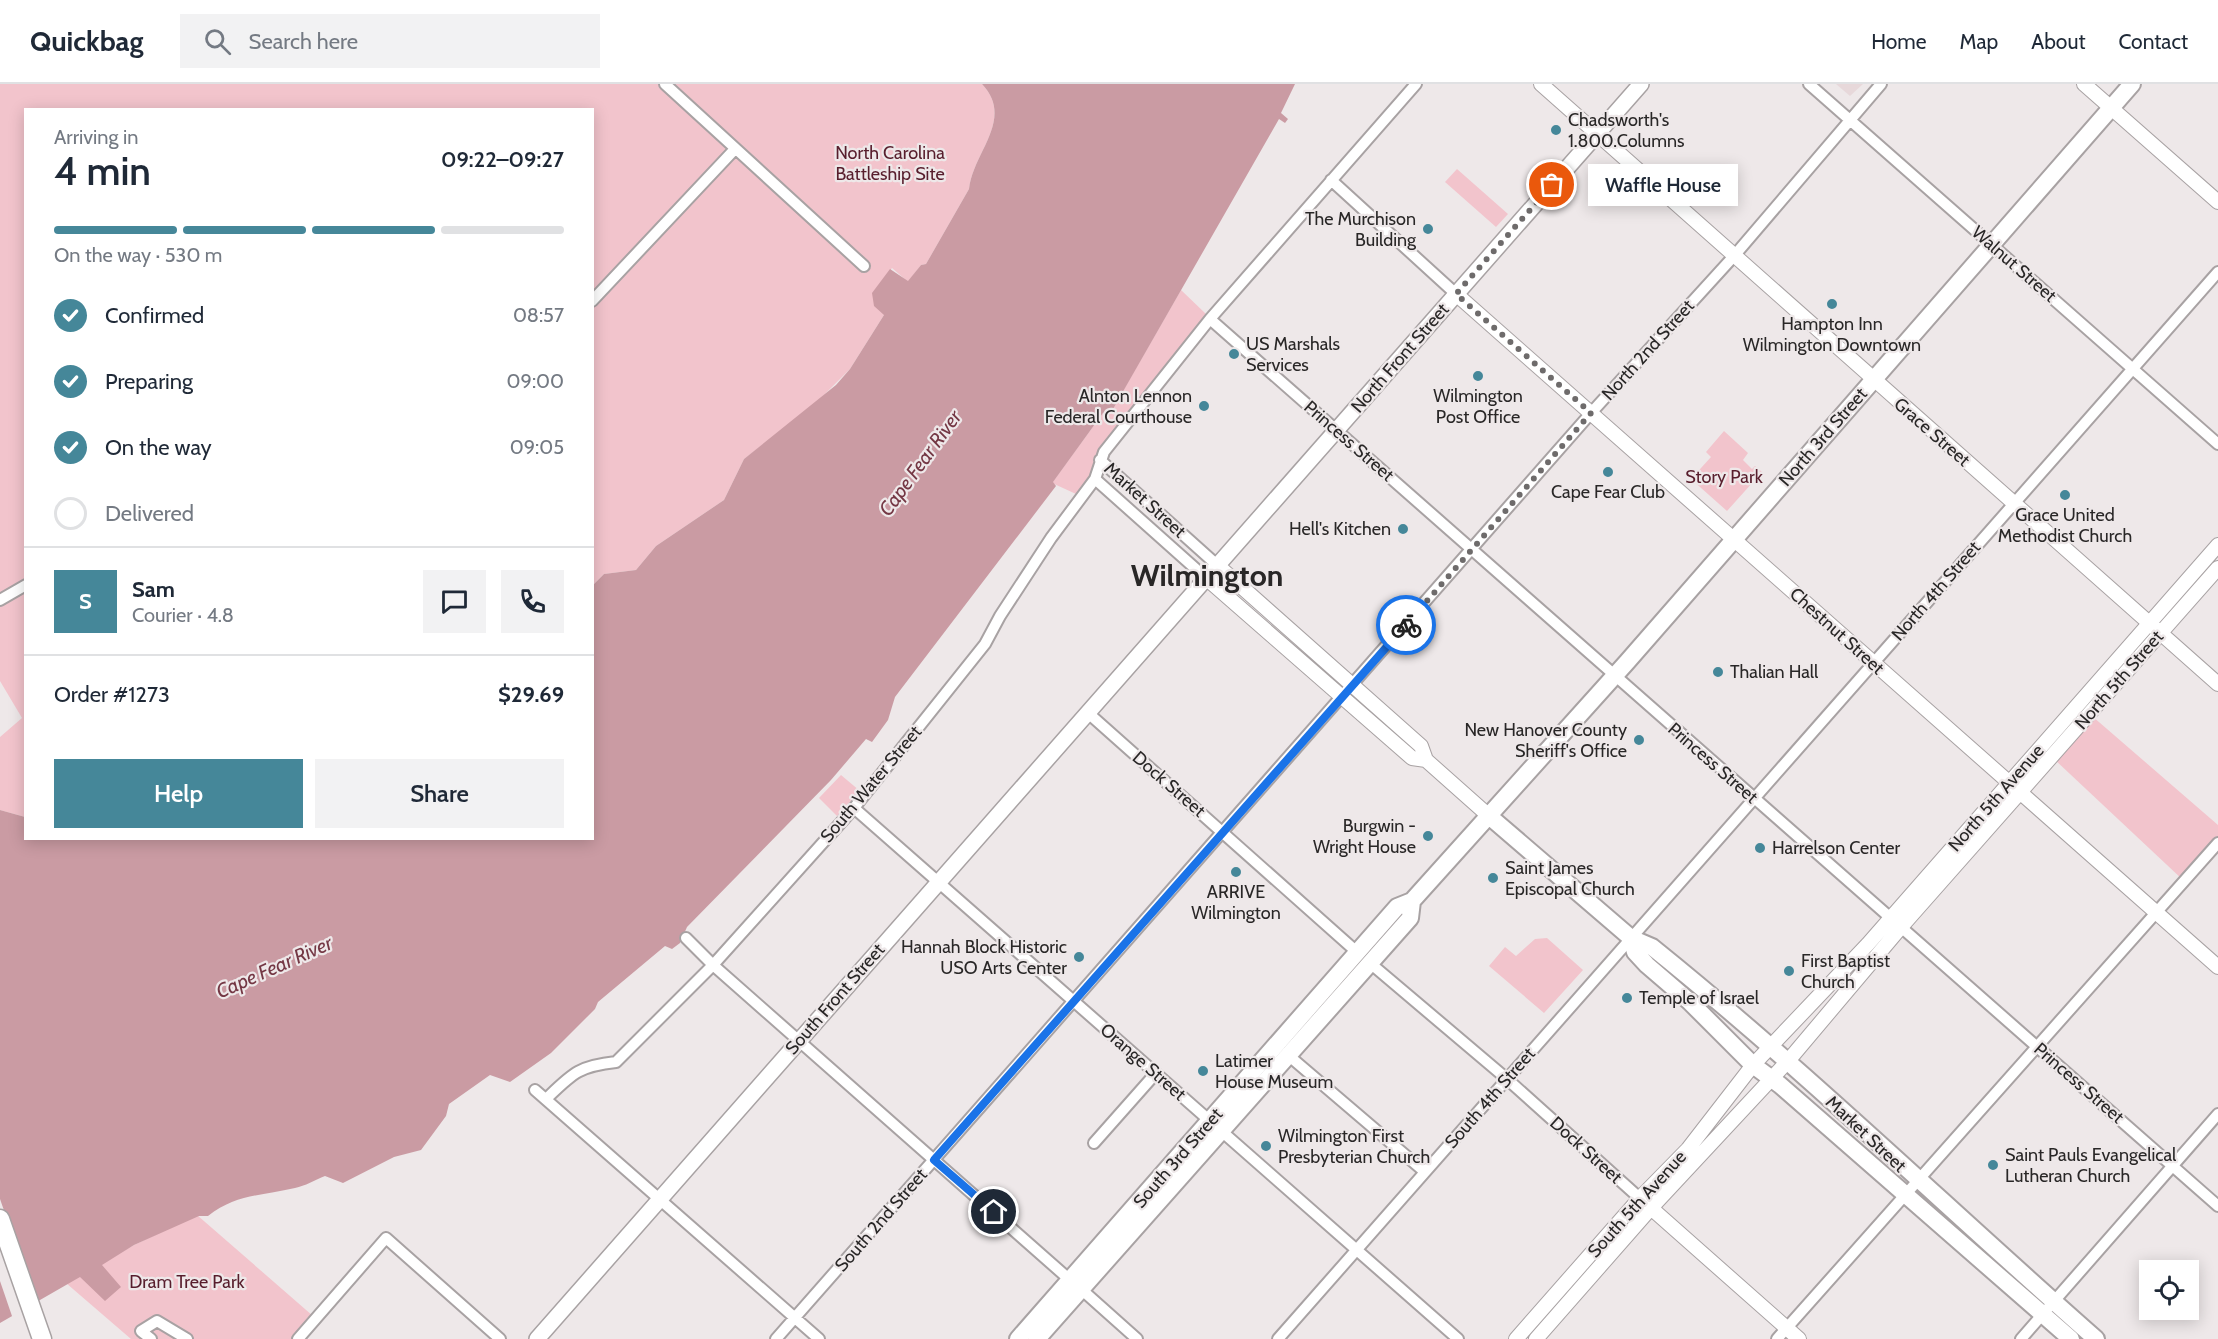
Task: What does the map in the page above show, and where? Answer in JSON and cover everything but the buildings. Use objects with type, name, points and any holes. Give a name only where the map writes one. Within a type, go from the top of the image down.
[{"type":"highway","points":[[0,1219],[42,1339]]},
{"type":"highway","points":[[0,1254],[28,1339]]},
{"type":"main road","name":"North Front Street","points":[[1206,578],[1641,84]]},
{"type":"main road","name":"North 3rd Street","points":[[1489,816],[1734,540],[2132,84]]},
{"type":"main road","name":"South Front Street","points":[[537,1339],[1206,578]]},
{"type":"main road","name":"South 3rd Street","points":[[1215,1126],[1288,1055],[1364,958],[1397,907],[1412,902],[1489,816]]},
{"type":"main road","name":"Market Street","points":[[1489,816],[1631,938],[1652,947],[1788,1061],[1911,1187]]},
{"type":"main road","name":"Market Street","points":[[1631,938],[1635,952],[1647,965],[1690,1002],[1753,1065],[1911,1187],[2048,1308],[2096,1339]]},
{"type":"main road","name":"South 3rd Street","points":[[1018,1339],[1076,1284],[1364,958]]},
{"type":"main road","name":"South 3rd Street","points":[[1037,1339],[1076,1284]]},
{"type":"main road","name":"Market Street","points":[[2048,1308],[2071,1339]]},
{"type":"street","points":[[665,84],[864,266]]},
{"type":"street","points":[[1095,479],[1104,452],[1210,319],[1416,84]]},
{"type":"street","name":"Grace Street","points":[[1541,84],[2218,684]]},
{"type":"street","name":"Walnut Street","points":[[1809,84],[2218,444]]},
{"type":"street","name":"North 2nd Street","points":[[1342,696],[1591,413],[1734,256],[1881,84]]},
{"type":"street","points":[[2084,84],[2218,202]]},
{"type":"street","points":[[594,299],[735,148]]},
{"type":"street","points":[[1332,180],[1456,294]]},
{"type":"street","name":"North 4th Street","points":[[1631,938],[2218,272]]},
{"type":"street","name":"Chestnut Street","points":[[1456,294],[2218,967]]},
{"type":"street","name":"Princess Street","points":[[1210,319],[2218,1206]]},
{"type":"street","name":"Market Street","points":[[1100,460],[1421,746],[1426,760],[1489,816]]},
{"type":"street","name":"Market Street","points":[[1095,479],[1412,758],[1426,760]]},
{"type":"street","name":"South Water Street","points":[[546,1100],[574,1072],[593,1065],[616,1062],[713,965],[854,808],[985,644],[1000,616],[1051,538],[1095,479]]},
{"type":"street","name":"North 5th Avenue","points":[[1788,1061],[2150,623],[2218,545]]},
{"type":"street","name":"North 5th Street","points":[[2014,788],[2161,633],[2218,568]]},
{"type":"street","points":[[0,600],[24,586]]},
{"type":"street","name":"South 2nd Street","points":[[776,1339],[1342,696]]},
{"type":"street","name":"Dock Street","points":[[1087,712],[1364,958],[1507,1079],[1799,1339]]},
{"type":"street","name":"North 5th Avenue","points":[[1771,1047],[2014,788]]},
{"type":"street","name":"Orange Street","points":[[854,808],[1458,1339]]},
{"type":"street","points":[[1777,1339],[2218,843]]},
{"type":"street","points":[[686,938],[713,965],[1137,1339]]},
{"type":"street","name":"South 4th Street","points":[[1278,1339],[1631,938]]},
{"type":"street","name":"South 5th Avenue","points":[[1516,1339],[1640,1198],[1688,1149],[1753,1065],[1771,1047]]},
{"type":"street","points":[[1288,1055],[1425,1172]]},
{"type":"street","name":"South 5th Avenue","points":[[1536,1339],[1651,1208],[1788,1061]]},
{"type":"street","points":[[1094,1143],[1156,1073]]},
{"type":"street","points":[[535,1090],[819,1339]]},
{"type":"street","points":[[2021,1339],[2218,1114]]},
{"type":"street","points":[[298,1339],[386,1238],[500,1339]]},
{"type":"street","points":[[152,1339],[141,1331],[157,1321],[188,1339]]},
{"type":"shaded area","points":[[1836,84],[1863,84],[1850,96]]},
{"type":"green space","name":"North Carolina Battleship Site","points":[[0,84],[982,84],[991,97],[994,110],[993,123],[972,175],[969,189],[926,264],[921,265],[908,282],[892,268],[884,279],[884,315],[850,369],[811,408],[744,459],[724,500],[656,546],[636,570],[604,574],[594,584],[594,108],[24,108],[24,817],[0,810],[0,737],[22,718],[0,681]]},
{"type":"green space","points":[[1457,169],[1508,214],[1496,227],[1445,182]]},
{"type":"green space","points":[[1181,290],[1206,314],[1099,451],[1090,478],[1076,494],[1052,483],[1103,413],[1109,415]]},
{"type":"green space","name":"Story Park","points":[[1724,431],[1748,453],[1743,460],[1752,469],[1755,466],[1762,472],[1727,511],[1691,479],[1711,457],[1706,452]]},
{"type":"green space","points":[[2092,716],[2218,825],[2218,840],[2183,880],[2054,759]]},
{"type":"green space","points":[[841,775],[860,791],[837,816],[819,798]]},
{"type":"green space","points":[[1547,938],[1583,970],[1544,1013],[1489,966],[1505,947],[1516,956],[1535,939]]},
{"type":"green space","name":"Dram Tree Park","points":[[197,1215],[313,1316],[291,1339],[131,1339],[66,1283],[134,1245]]},
{"type":"water","name":"Cape Fear River","points":[[982,84],[1295,84],[1281,113],[1288,119],[1285,123],[1279,119],[1109,416],[1103,413],[1053,482],[1056,486],[895,697],[888,720],[872,742],[866,739],[831,780],[687,927],[680,943],[672,949],[665,946],[598,1002],[595,1009],[551,1053],[510,1082],[490,1075],[449,1104],[446,1116],[421,1150],[394,1157],[343,1183],[325,1176],[299,1187],[229,1203],[208,1216],[199,1216],[134,1245],[102,1265],[121,1287],[105,1301],[80,1277],[0,1323],[0,810],[24,817],[24,840],[594,840],[594,584],[604,574],[636,570],[656,546],[724,500],[744,459],[836,385],[850,369],[884,315],[874,306],[872,293],[890,269],[908,281],[921,265],[926,264],[969,189],[972,175],[993,123],[994,110],[991,97]]},
{"type":"pier","points":[[0,1199],[37,1305],[13,1319],[0,1281]]},
{"type":"way so far","points":[[1406,625],[1591,413],[1456,294],[1552,185]]},
{"type":"place","name":"Chadsworth's 1.800.Columns","points":[[1556,130]]},
{"type":"place","name":"Waffle House","points":[[1552,185]]},
{"type":"place","name":"The Murchison Building","points":[[1428,229]]},
{"type":"place","name":"Hampton Inn Wilmington Downtown","points":[[1832,304]]},
{"type":"place","name":"US Marshals Services","points":[[1234,354]]},
{"type":"place","name":"Wilmington Post Office","points":[[1478,376]]},
{"type":"place","name":"Alnton Lennon Federal Courthouse","points":[[1204,406]]},
{"type":"place","name":"Cape Fear Club","points":[[1608,472]]},
{"type":"place","name":"Grace United Methodist Church","points":[[2065,495]]},
{"type":"place","name":"Hell's Kitchen","points":[[1403,529]]},
{"type":"place","name":"Thalian Hall","points":[[1718,672]]},
{"type":"place","name":"New Hanover County Sheriff's Office","points":[[1639,740]]},
{"type":"place","name":"Burgwin - Wright House","points":[[1428,836]]},
{"type":"place","name":"Harrelson Center","points":[[1760,848]]},
{"type":"place","name":"ARRIVE Wilmington","points":[[1236,872]]},
{"type":"place","name":"Saint James Episcopal Church","points":[[1493,878]]},
{"type":"place","name":"Hannah Block Historic USO Arts Center","points":[[1079,957]]},
{"type":"place","name":"First Baptist Church","points":[[1789,971]]},
{"type":"place","name":"Temple of Israel","points":[[1627,998]]},
{"type":"place","name":"Latimer House Museum","points":[[1203,1071]]},
{"type":"place","name":"Wilmington First Presbyterian Church","points":[[1266,1146]]},
{"type":"place","name":"Saint Pauls Evangelical Lutheran Church","points":[[1993,1165]]},
{"type":"district","name":"Wilmington","points":[[1207,575]]},
{"type":"route","points":[[994,1212],[934,1160],[1406,625]]}]
